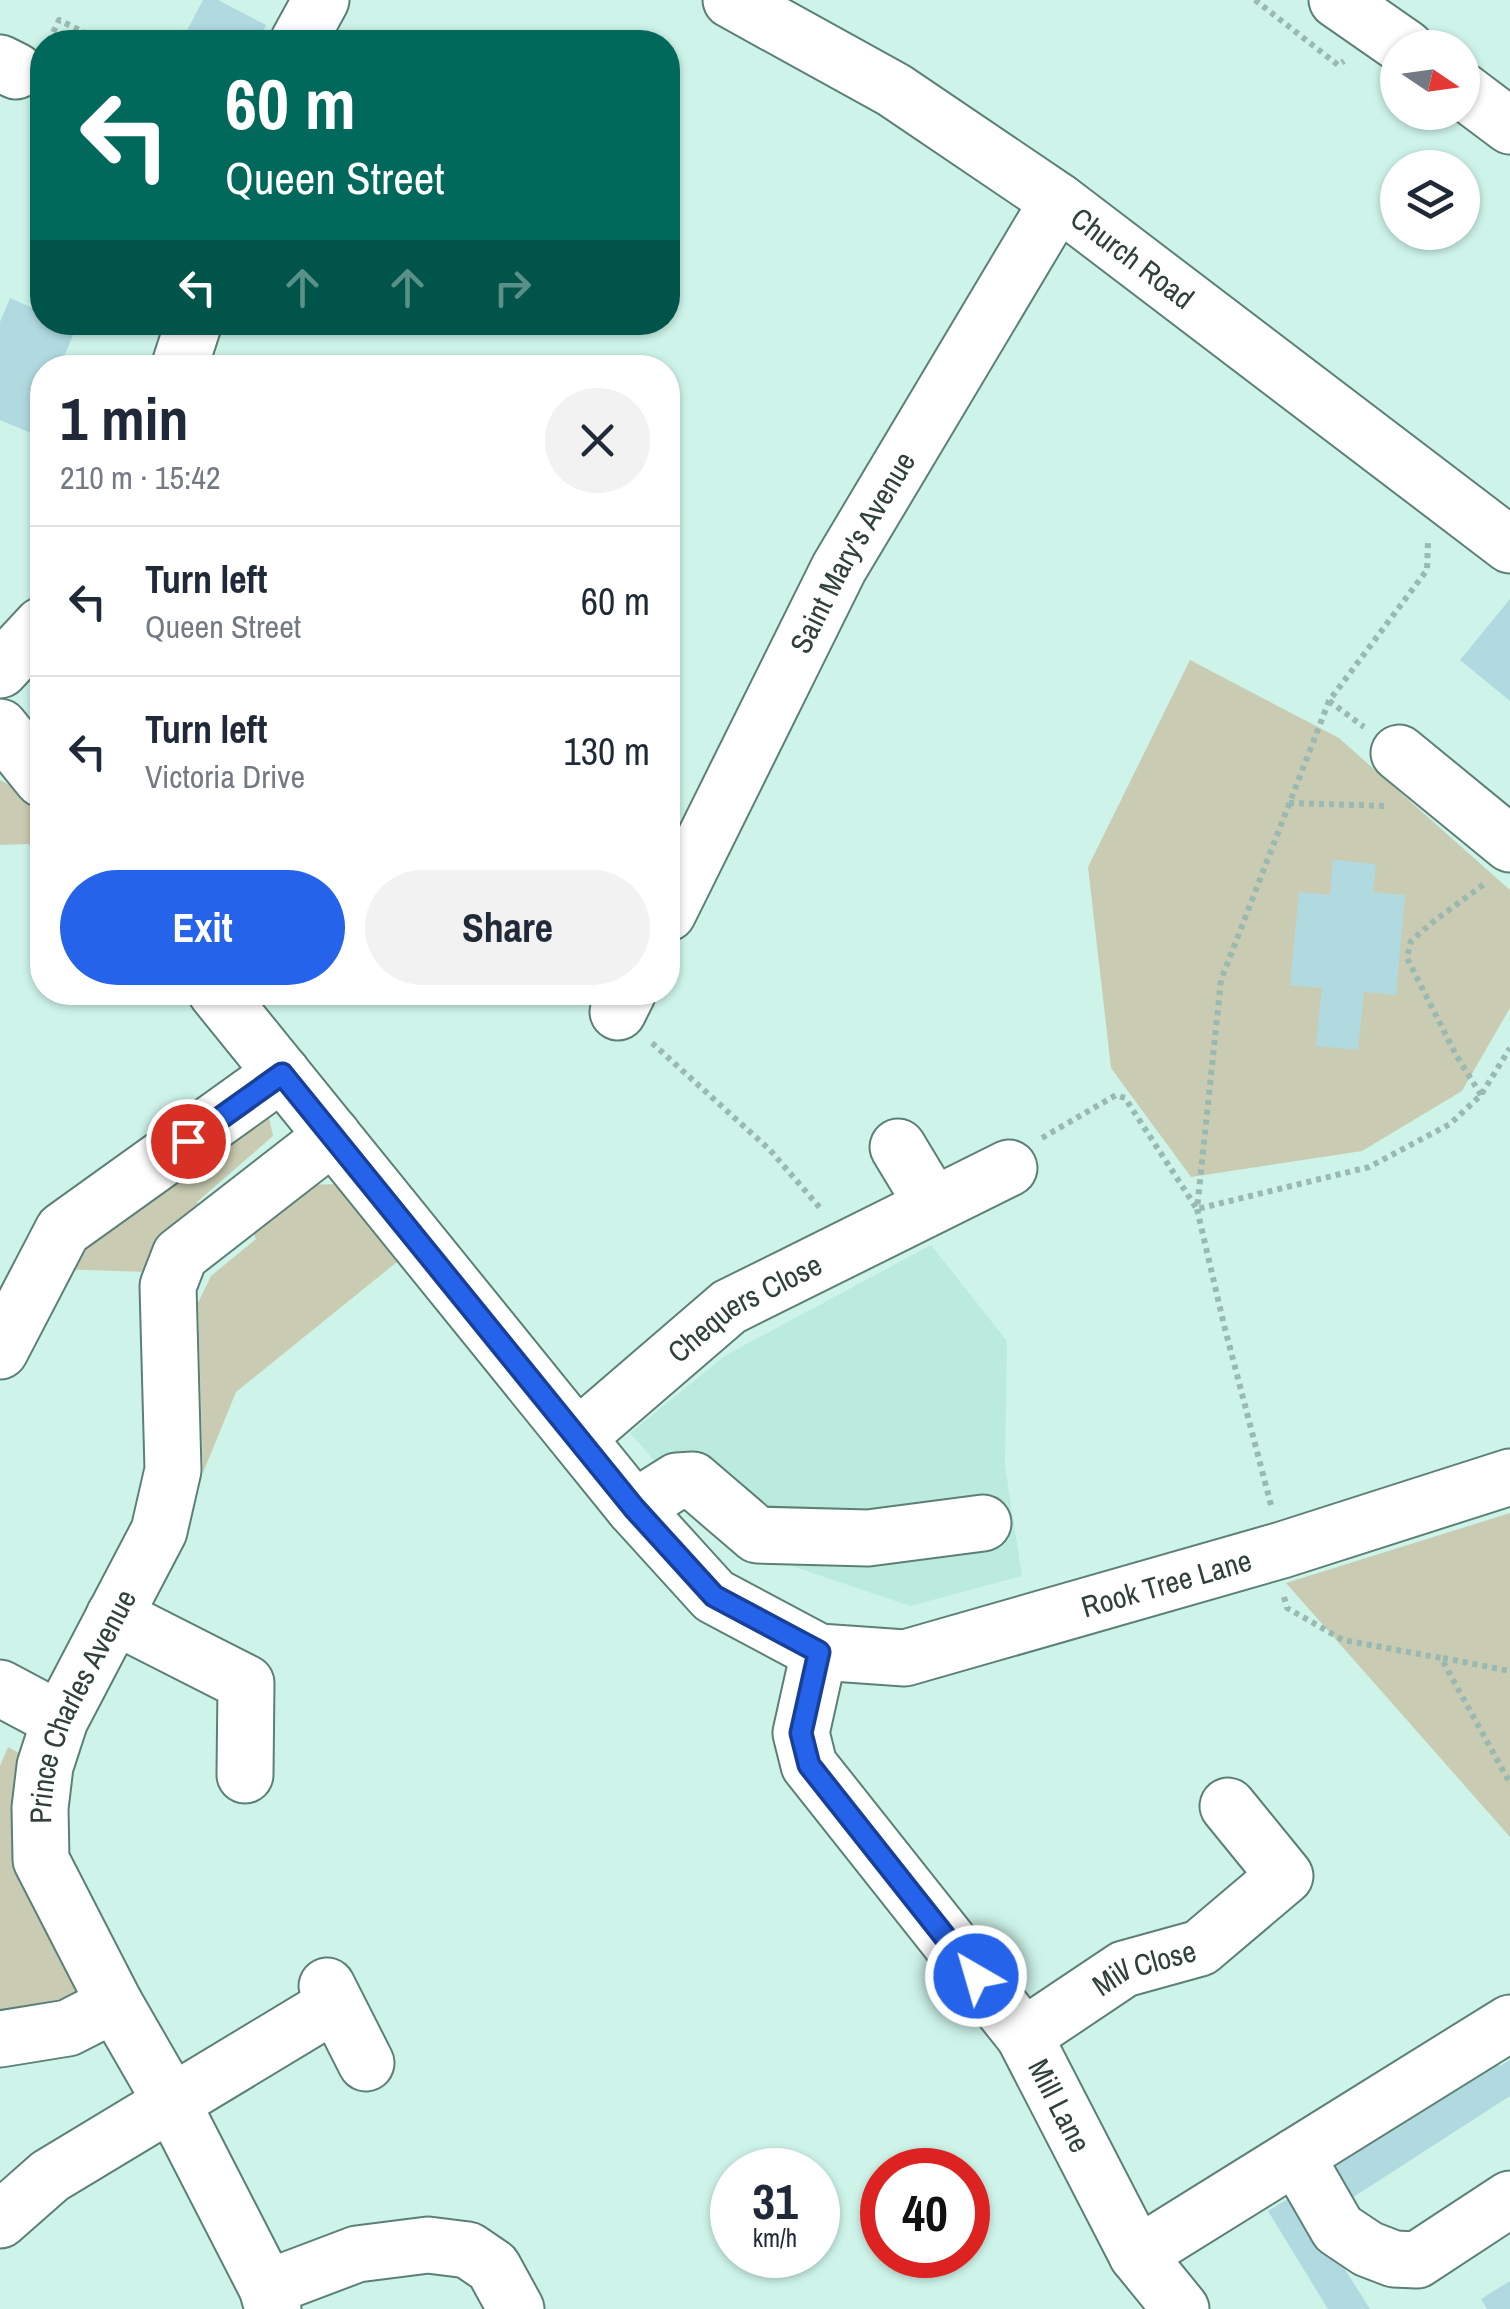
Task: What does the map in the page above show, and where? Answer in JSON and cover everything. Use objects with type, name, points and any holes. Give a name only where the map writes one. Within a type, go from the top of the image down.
[{"type":"street","points":[[305,30],[321,0]]},
{"type":"street","name":"Church Road","points":[[731,0],[894,90],[1058,201],[1510,545]]},
{"type":"street","points":[[1336,0],[1380,30]]},
{"type":"street","points":[[1480,104],[1510,126]]},
{"type":"street","name":"Saint Mary's Avenue","points":[[680,889],[839,568],[1058,201]]},
{"type":"street","points":[[0,670],[30,638]]},
{"type":"street","points":[[0,727],[30,764]]},
{"type":"street","points":[[1420,770],[1500,862]]},
{"type":"street","points":[[226,1005],[634,1508],[714,1596],[819,1652]]},
{"type":"street","points":[[0,1351],[48,1221],[282,1074]]},
{"type":"street","name":"Prince Charles Avenue","points":[[270,2298],[172,2103],[115,2004],[41,1860],[40,1808],[45,1766],[60,1720],[159,1532],[173,1470],[168,1286],[180,1255],[332,1136]]},
{"type":"street","points":[[898,1147],[933,1205]]},
{"type":"street","name":"Chequers Close","points":[[578,1436],[729,1307],[1009,1168]]},
{"type":"street","name":"Rook Tree Lane","points":[[819,1652],[905,1658],[1276,1551],[1510,1477]]},
{"type":"street","points":[[634,1508],[677,1482],[693,1480],[756,1535],[868,1538],[983,1523]]},
{"type":"street","points":[[114,1616],[246,1683],[245,1776]]},
{"type":"street","name":"Mill Lane","points":[[819,1652],[801,1733],[809,1765],[1024,2036],[1137,2255],[1181,2309]]},
{"type":"street","points":[[0,1688],[60,1720]]},
{"type":"street","name":"Mill Close","points":[[1024,2036],[1124,1968],[1200,1948],[1285,1876],[1228,1806]]},
{"type":"street","points":[[0,2220],[50,2176],[172,2103],[331,1995],[366,2063]]},
{"type":"street","points":[[0,2039],[68,2028],[115,2004]]},
{"type":"street","points":[[1137,2255],[1510,2023]]},
{"type":"street","points":[[1296,2156],[1338,2229],[1368,2249],[1394,2259],[1417,2260],[1510,2199]]},
{"type":"street","points":[[270,2298],[357,2254],[428,2246],[468,2250],[493,2267],[516,2309]]},
{"type":"path","points":[[50,30],[59,20],[79,30]]},
{"type":"path","points":[[1428,570],[1329,701],[1220,980],[1197,1209],[1287,1608],[1343,1640],[1510,1671]]},
{"type":"path","points":[[1289,804],[1423,807],[1420,770]]},
{"type":"path","points":[[1482,1095],[1456,1054],[1407,958],[1411,942],[1500,862]]},
{"type":"path","points":[[626,1005],[770,1150],[853,1246]]},
{"type":"path","points":[[1197,1209],[1368,1167],[1450,1124],[1482,1095],[1510,1048]]},
{"type":"path","points":[[1009,1168],[1017,1152],[1116,1095],[1125,1098],[1197,1209]]},
{"type":"path","points":[[1442,1658],[1510,1783]]},
{"type":"shaded area","points":[[1190,660],[1339,738],[1510,890],[1510,1008],[1462,1091],[1362,1151],[1191,1177],[1111,1068],[1088,867]]},
{"type":"shaded area","points":[[0,780],[30,800],[30,846],[0,845]]},
{"type":"shaded area","points":[[266,1104],[273,1136],[197,1202],[203,1214],[146,1272],[57,1269]]},
{"type":"shaded area","points":[[337,1184],[397,1262],[236,1392],[203,1473],[198,1303],[211,1276],[256,1239],[252,1229],[304,1185]]},
{"type":"shaded area","points":[[931,1245],[1007,1341],[1005,1466],[1022,1576],[910,1606],[729,1545],[630,1433],[726,1355]]},
{"type":"shaded area","points":[[1510,1513],[1510,1837],[1286,1583]]},
{"type":"shaded area","points":[[8,1747],[24,1756],[90,1994],[62,2010],[0,2013],[0,1766]]},
{"type":"building","points":[[203,0],[218,0],[266,25],[264,30],[187,30]]},
{"type":"building","points":[[10,298],[30,307],[30,335],[73,335],[65,355],[30,355],[30,433],[0,420],[0,322]]},
{"type":"building","points":[[1510,599],[1510,701],[1460,660]]},
{"type":"building","points":[[1333,860],[1376,864],[1373,892],[1405,895],[1396,995],[1364,992],[1358,1050],[1316,1046],[1322,988],[1290,985],[1299,892],[1330,895]]},
{"type":"building","points":[[1488,2049],[1500,2066],[1510,2060],[1510,2096],[1338,2207],[1320,2180],[1337,2170],[1326,2153]]},
{"type":"building","points":[[1297,2193],[1370,2309],[1328,2309],[1268,2211]]},
{"type":"building","points":[[1510,2281],[1510,2309],[1487,2309],[1481,2299]]},
{"type":"route","points":[[188,1141],[282,1074],[634,1508],[714,1596],[819,1652],[801,1733],[809,1765],[976,1976]]}]
